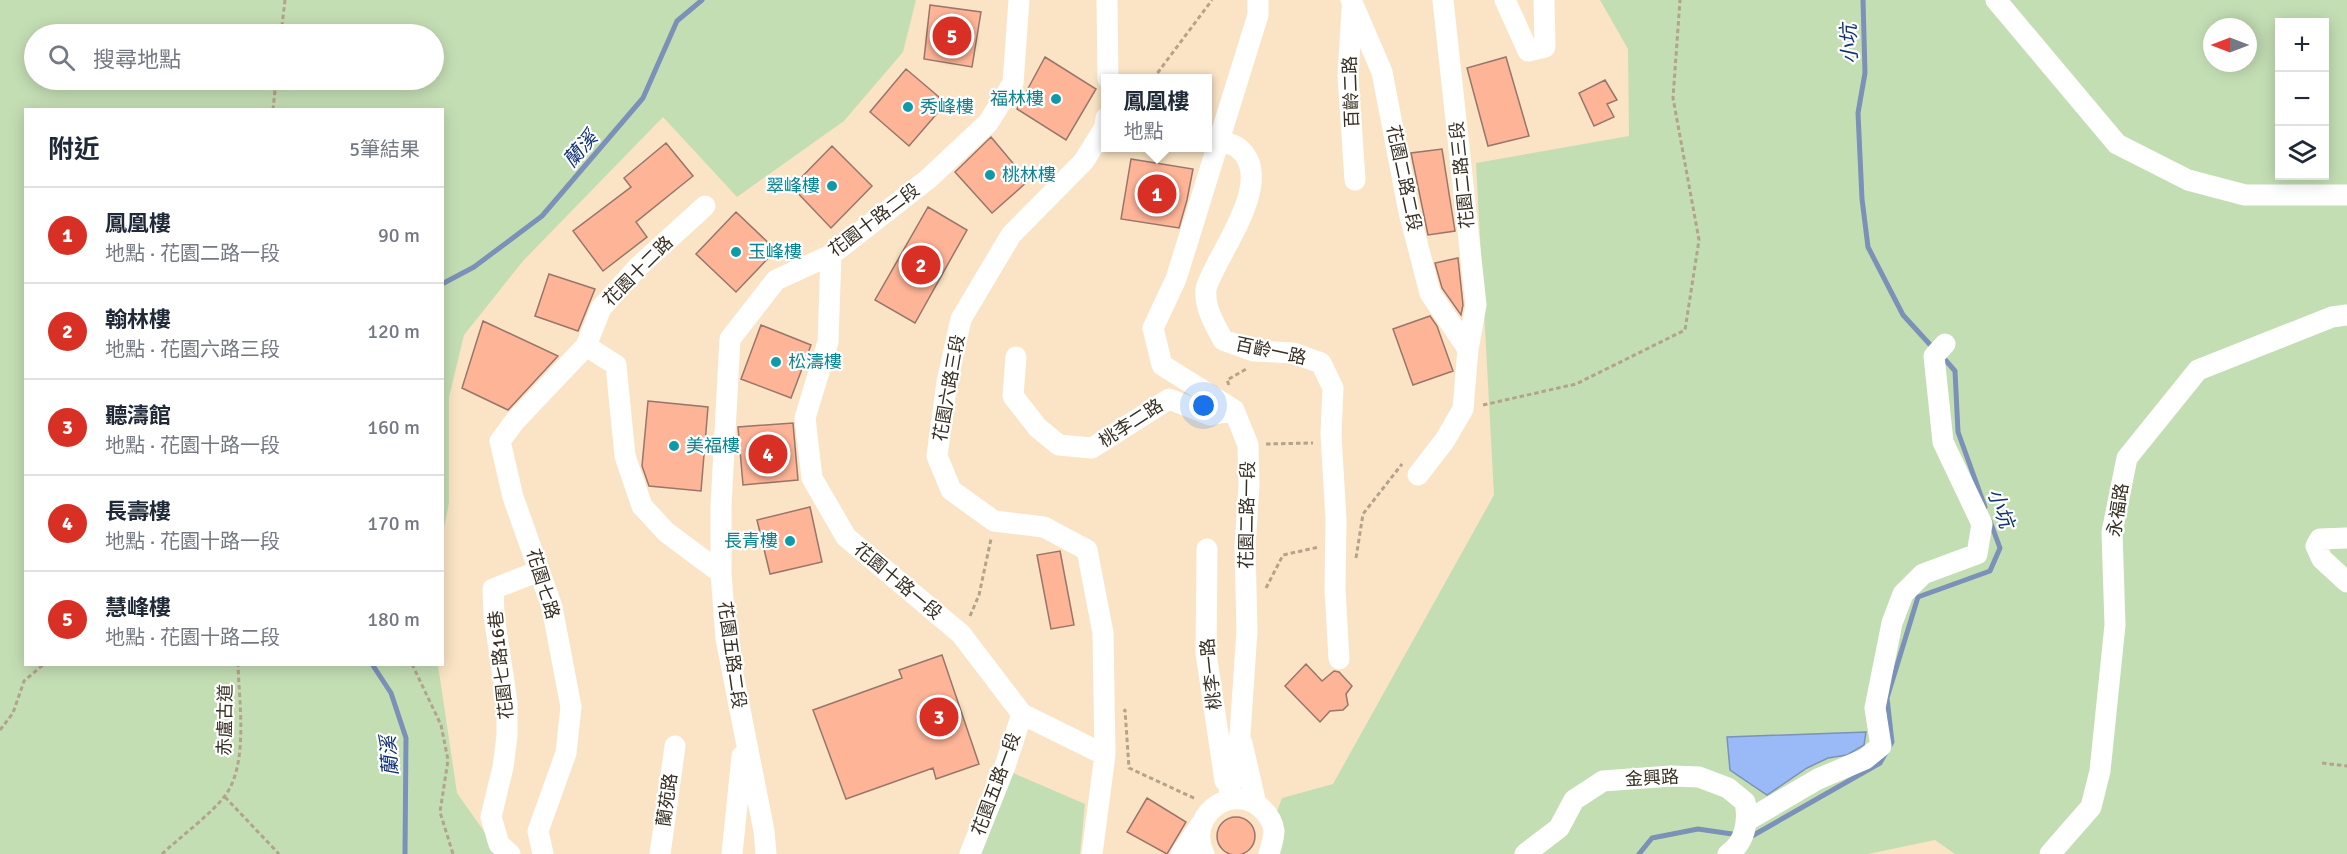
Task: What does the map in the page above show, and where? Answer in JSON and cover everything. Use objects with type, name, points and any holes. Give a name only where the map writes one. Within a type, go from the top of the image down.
[{"type":"street","name":"花園十路二段","points":[[722,573],[721,506],[724,415],[730,339],[776,280],[831,255],[928,179],[988,123],[1013,83],[1019,0]]},
{"type":"street","points":[[1107,0],[1108,74]]},
{"type":"street","points":[[1234,410],[1162,365],[1153,328],[1176,279],[1258,15],[1258,0]]},
{"type":"street","name":"花園二路三段","points":[[1443,0],[1476,305],[1468,349],[1463,409]]},
{"type":"street","points":[[1505,0],[1528,51],[1545,47],[1544,0]]},
{"type":"street","points":[[1996,0],[2117,144],[2188,180],[2245,195],[2347,195]]},
{"type":"street","name":"花園二路二段","points":[[1352,2],[1382,72],[1409,212],[1430,293],[1468,349]]},
{"type":"street","name":"百齡二路","points":[[1352,2],[1348,76],[1356,180]]},
{"type":"street","name":"花園六路三段","points":[[1101,132],[1084,161],[1011,235],[961,319],[947,382],[937,456],[951,490],[994,521],[1044,527],[1087,550],[1102,633],[1105,755]]},
{"type":"street","name":"百齡一路","points":[[1219,141],[1236,147],[1248,160],[1252,188],[1241,218],[1206,288],[1209,313],[1223,340],[1254,351],[1293,353],[1321,363],[1334,388],[1331,434],[1339,659]]},
{"type":"street","name":"花園十二路","points":[[586,346],[601,309],[638,267],[705,206]]},
{"type":"street","name":"花園十路一段","points":[[831,255],[828,342],[805,418],[812,478],[846,537],[961,634],[1022,714]]},
{"type":"street","name":"永福路","points":[[2050,854],[2091,807],[2100,771],[2115,625],[2112,532],[2127,458],[2198,370],[2332,317],[2347,315]]},
{"type":"street","points":[[1728,854],[1736,849],[1748,820],[1818,778],[1865,759],[1881,746],[1875,708],[1892,622],[1903,594],[1923,574],[1977,554],[1982,524],[1943,442],[1934,356],[1945,344]]},
{"type":"street","points":[[586,346],[616,365],[625,456],[642,506],[666,532],[722,573]]},
{"type":"street","name":"花園七路","points":[[543,854],[538,831],[566,753],[571,707],[552,607],[513,497],[500,441],[515,421],[586,346]]},
{"type":"street","name":"桃李二路","points":[[1016,357],[1013,396],[1038,428],[1059,445],[1092,448],[1169,399],[1210,415],[1234,410]]},
{"type":"street","points":[[1412,467],[1445,440],[1463,409]]},
{"type":"street","name":"花園二路一段","points":[[1215,810],[1240,734],[1246,631],[1245,547],[1249,485],[1248,446],[1234,410]]},
{"type":"street","points":[[2347,538],[2320,539],[2316,546],[2322,559],[2347,582]]},
{"type":"street","name":"桃李一路","points":[[1207,549],[1206,653],[1215,810]]},
{"type":"street","name":"花園七路16巷","points":[[510,854],[499,844],[491,817],[503,767],[507,736],[507,702],[494,616],[493,589],[539,571]]},
{"type":"street","name":"花園五路二段","points":[[722,573],[726,639],[744,733]]},
{"type":"street","points":[[1022,714],[1105,755],[1092,854]]},
{"type":"street","name":"花園五路一段","points":[[970,854],[1005,766],[1022,714]]},
{"type":"street","points":[[732,854],[744,733]]},
{"type":"street","points":[[744,733],[764,831],[766,854]]},
{"type":"street","points":[[1240,734],[1256,804]]},
{"type":"street","name":"蘭苑路","points":[[660,854],[675,746]]},
{"type":"street","name":"金興路","points":[[1525,854],[1559,828],[1574,800],[1603,781],[1671,776],[1699,777],[1728,788],[1745,802],[1748,820]]},
{"type":"street","points":[[1181,854],[1215,810],[1247,800],[1256,804],[1271,821],[1274,832],[1272,850]]},
{"type":"street","points":[[1204,854],[1199,832],[1215,810]]},
{"type":"path","points":[[282,24],[285,0]]},
{"type":"path","points":[[1156,74],[1212,0]]},
{"type":"path","points":[[1463,409],[1576,384],[1685,330],[1699,240],[1672,98],[1680,0]]},
{"type":"path","points":[[273,108],[275,90]]},
{"type":"path","points":[[1234,410],[1227,380],[1278,352]]},
{"type":"path","points":[[1257,444],[1316,443]]},
{"type":"path","points":[[1356,560],[1363,514],[1412,467]]},
{"type":"path","points":[[961,634],[979,595],[994,521]]},
{"type":"path","points":[[1263,598],[1269,578],[1283,555],[1336,544]]},
{"type":"path","points":[[0,730],[13,713],[24,681],[42,666]]},
{"type":"path","name":"赤盧古道","points":[[162,854],[225,796],[236,774],[240,746],[238,666]]},
{"type":"path","points":[[413,666],[441,725],[448,760],[440,812],[453,854]]},
{"type":"path","points":[[1121,719],[1125,710],[1129,768],[1215,810]]},
{"type":"path","points":[[2322,763],[2347,766]]},
{"type":"path","points":[[225,796],[279,854]]},
{"type":"green space","points":[[0,0],[916,0],[903,52],[844,121],[737,197],[663,117],[523,261],[464,335],[449,397],[449,503],[444,528],[444,108],[24,108],[24,666],[438,666],[457,793],[500,854],[0,854]]},
{"type":"green space","points":[[1600,0],[2347,0],[2347,854],[1955,854],[1935,840],[1868,854],[1261,854],[1282,798],[1333,784],[1494,495],[1476,163],[1629,136],[1628,49]]},
{"type":"green space","points":[[1011,772],[1085,804],[1080,854],[979,854]]},
{"type":"water","points":[[1866,732],[1864,745],[1847,755],[1828,758],[1807,768],[1767,795],[1730,770],[1727,737]]},
{"type":"building","points":[[930,5],[981,12],[972,67],[924,59]]},
{"type":"building","name":"福林樓","points":[[1045,57],[1096,89],[1066,140],[1017,109]]},
{"type":"building","points":[[1506,57],[1529,136],[1488,146],[1467,68]]},
{"type":"building","name":"秀峰樓","points":[[906,69],[946,103],[909,146],[870,112]]},
{"type":"building","points":[[1605,80],[1617,100],[1607,104],[1614,117],[1594,126],[1579,93]]},
{"type":"building","name":"桃林樓","points":[[991,137],[1028,181],[992,213],[955,172]]},
{"type":"building","points":[[666,143],[693,176],[636,222],[647,237],[603,271],[573,231],[631,187],[624,178]]},
{"type":"building","name":"翠峰樓","points":[[832,146],[872,186],[831,228],[792,187]]},
{"type":"building","points":[[1442,149],[1455,231],[1428,235],[1411,153]]},
{"type":"building","points":[[1131,159],[1193,169],[1179,228],[1121,219]]},
{"type":"building","points":[[928,207],[967,230],[915,323],[875,300]]},
{"type":"building","name":"玉峰樓","points":[[736,212],[776,250],[736,292],[696,254]]},
{"type":"building","points":[[1458,258],[1463,305],[1461,315],[1442,288],[1435,263]]},
{"type":"building","points":[[549,274],[595,289],[578,331],[535,316]]},
{"type":"building","points":[[1430,316],[1437,326],[1453,371],[1413,385],[1393,329]]},
{"type":"building","points":[[483,321],[558,356],[508,410],[462,388]]},
{"type":"building","name":"松濤樓","points":[[761,325],[811,345],[791,398],[741,379]]},
{"type":"building","name":"美福樓","points":[[648,401],[708,407],[701,491],[649,486],[642,466]]},
{"type":"building","points":[[793,423],[798,480],[743,485],[738,427]]},
{"type":"building","name":"長青樓","points":[[810,507],[822,562],[770,574],[757,520]]},
{"type":"building","points":[[1060,551],[1074,625],[1051,629],[1037,555]]},
{"type":"building","points":[[942,655],[979,764],[936,779],[933,768],[846,799],[813,710],[902,678],[899,670]]},
{"type":"building","points":[[1306,664],[1322,681],[1334,671],[1339,672],[1352,686],[1346,694],[1348,705],[1343,710],[1330,711],[1320,722],[1285,686]]},
{"type":"building","points":[[1147,798],[1186,822],[1167,854],[1127,832]]},
{"type":"building","points":[[1236,817],[1243,818],[1249,823],[1254,829],[1254,843],[1249,849],[1243,854],[1236,855],[1229,854],[1223,849],[1218,843],[1217,836],[1218,829],[1223,823],[1229,818]]},
{"type":"waterway","name":"蘭溪","points":[[444,283],[474,267],[542,216],[643,98],[677,21],[702,0]]},
{"type":"waterway","name":"小坑","points":[[1863,0],[1865,73],[1858,113],[1862,199],[1868,247],[1903,315],[1934,349]]},
{"type":"waterway","name":"小坑","points":[[1941,355],[1955,371],[1958,432],[1985,507]]},
{"type":"waterway","name":"小坑","points":[[1748,836],[1752,836],[1880,763],[1892,742],[1887,698],[1918,597],[1990,571],[2000,548],[1990,521]]},
{"type":"waterway","name":"蘭溪","points":[[373,666],[391,693],[406,738],[405,854]]},
{"type":"waterway","name":"小坑","points":[[1639,854],[1652,838],[1698,829],[1739,835]]},
{"type":"place","name":"慧峰樓","points":[[952,36]]},
{"type":"place","name":"福林樓","points":[[1056,99]]},
{"type":"place","name":"秀峰樓","points":[[908,107]]},
{"type":"place","name":"桃林樓","points":[[990,175]]},
{"type":"place","name":"翠峰樓","points":[[832,186]]},
{"type":"place","name":"鳳凰樓","points":[[1157,194]]},
{"type":"place","name":"玉峰樓","points":[[736,252]]},
{"type":"place","name":"翰林樓","points":[[921,265]]},
{"type":"place","name":"松濤樓","points":[[776,362]]},
{"type":"place","name":"美福樓","points":[[674,446]]},
{"type":"place","name":"長壽樓","points":[[768,454]]},
{"type":"place","name":"長青樓","points":[[790,541]]},
{"type":"place","name":"聽濤館","points":[[939,717]]}]
